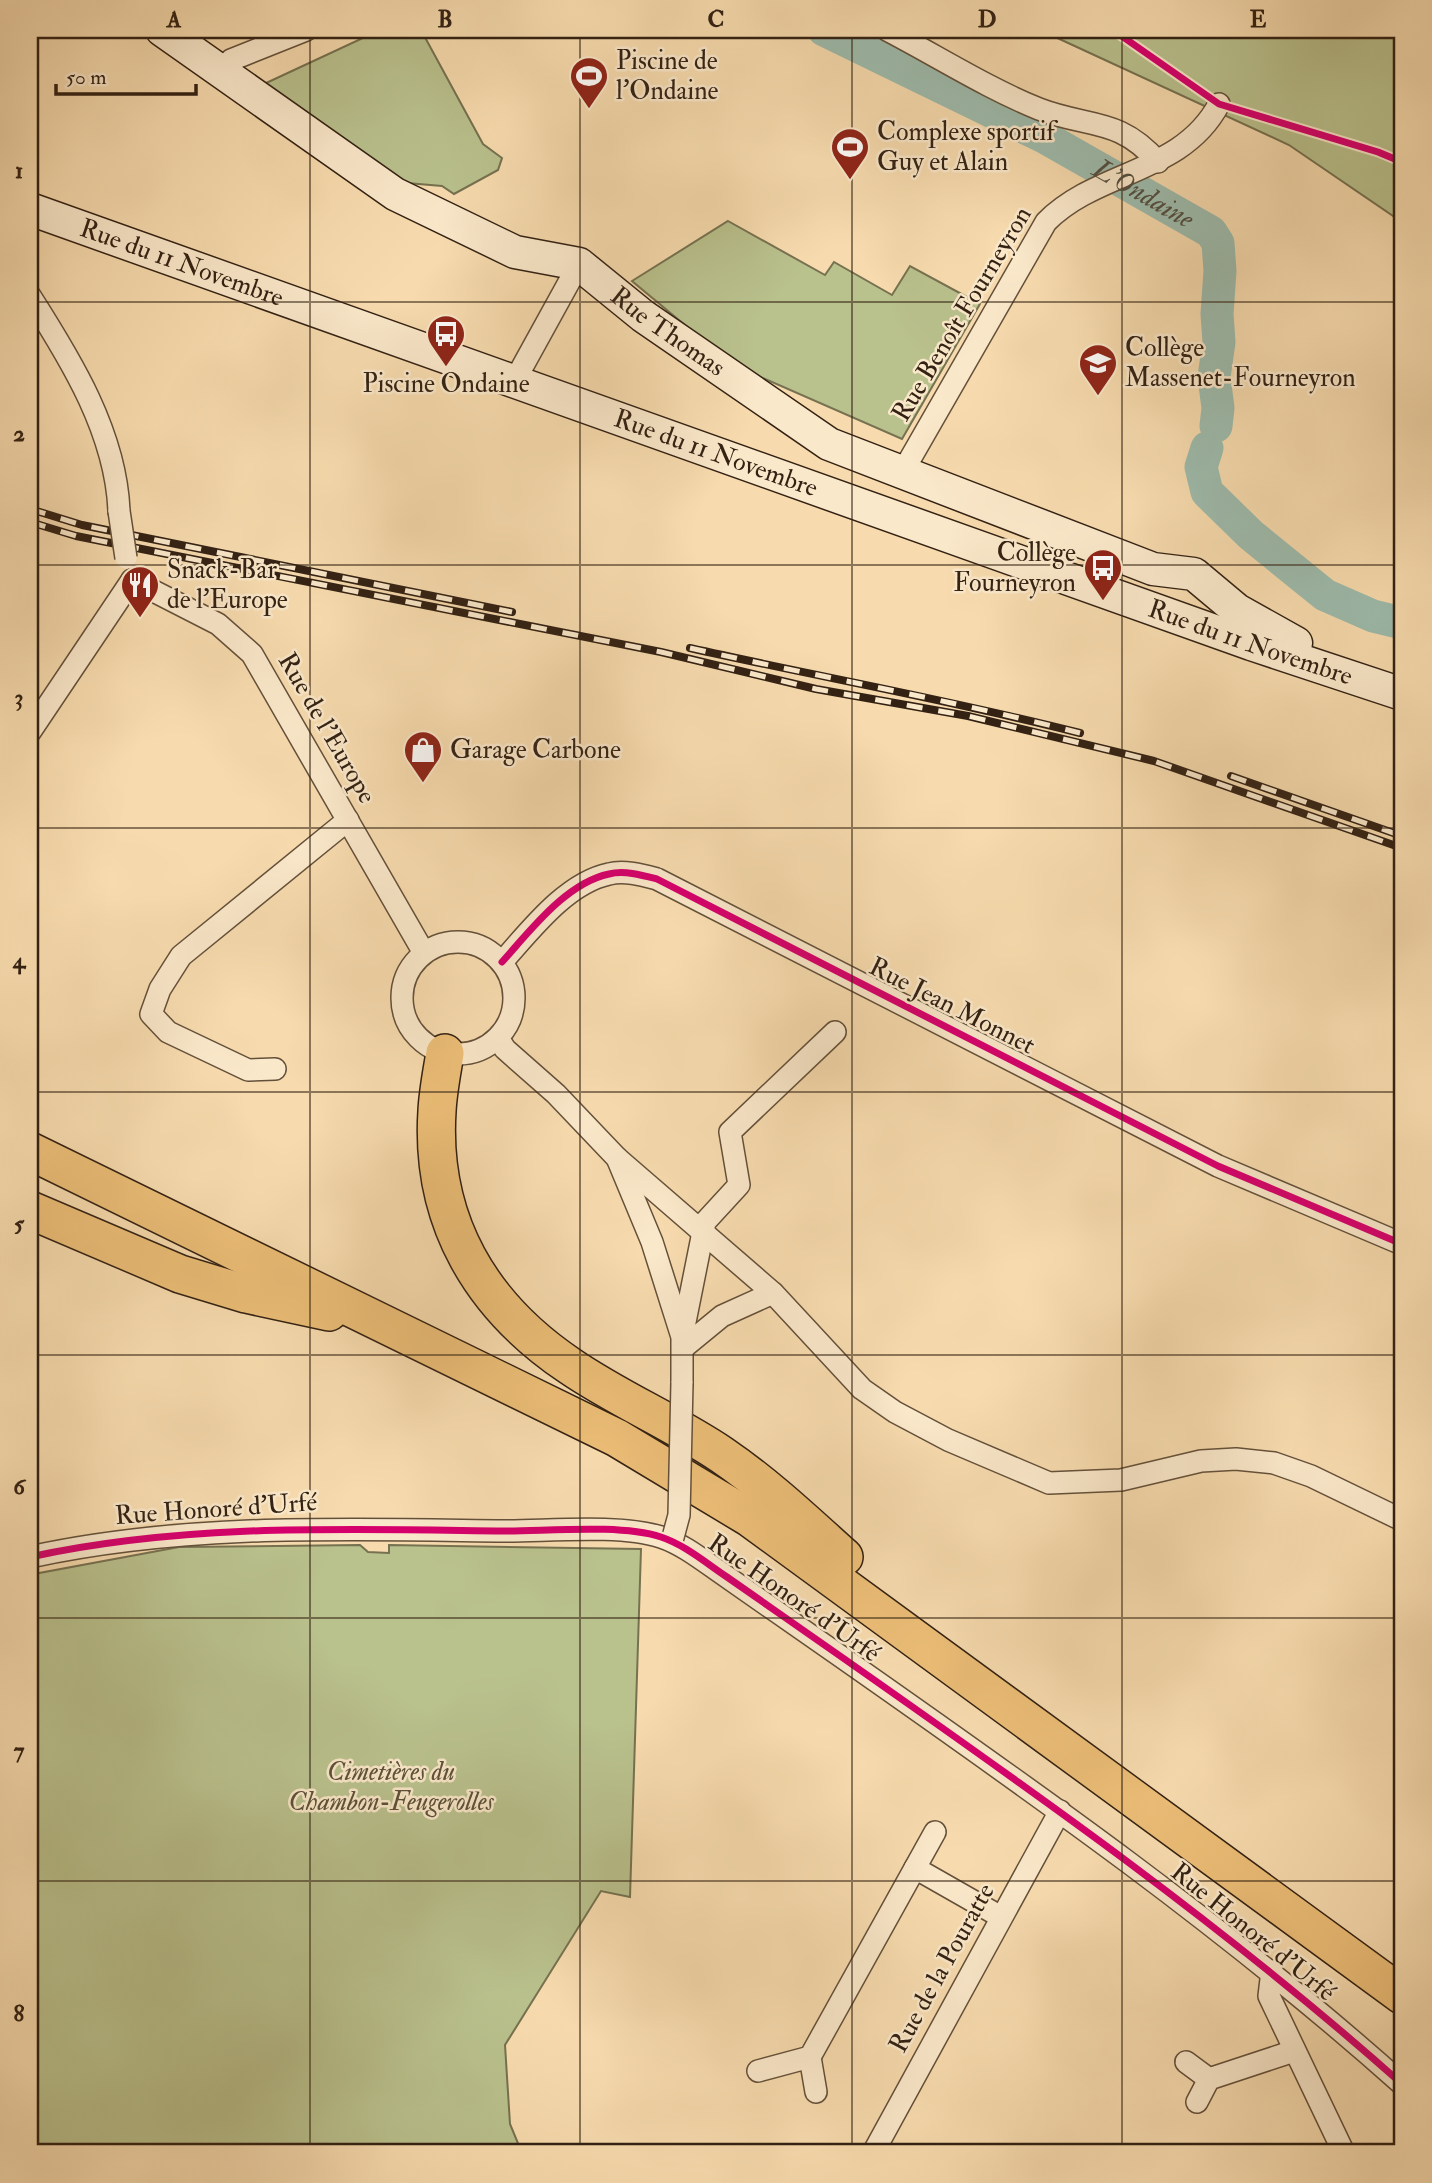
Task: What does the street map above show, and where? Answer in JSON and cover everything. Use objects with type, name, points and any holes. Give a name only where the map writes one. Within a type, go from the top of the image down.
[{"type":"highway","points":[[445,1053],[437,1111],[443,1189],[453,1230],[472,1269],[496,1302],[527,1334],[570,1366],[721,1455],[786,1505],[844,1558]]},
{"type":"highway","points":[[30,1126],[582,1392],[748,1489],[1402,1964]]},
{"type":"highway","points":[[30,1151],[617,1438],[750,1518],[1402,1995]]},
{"type":"highway","points":[[30,1210],[180,1274],[246,1294],[402,1332]]},
{"type":"main road","name":"Rue Thomas","points":[[162,30],[222,70],[252,96],[395,194],[515,252],[579,264],[643,316],[829,444],[1153,569],[1194,574],[1237,610],[1290,641],[1402,681]]},
{"type":"main road","name":"Rue du 11 Novembre","points":[[30,209],[1181,619],[1402,695]]},
{"type":"main road","points":[[1181,619],[1198,609],[1204,595],[1203,581]]},
{"type":"street","points":[[222,70],[231,61],[306,30]]},
{"type":"street","points":[[887,30],[1042,110],[1094,122],[1135,138],[1149,166]]},
{"type":"street","name":"Rue Benoît Fourneyron","points":[[902,473],[1046,222],[1058,209],[1149,166],[1192,141],[1212,118],[1219,104]]},
{"type":"street","points":[[514,382],[579,264]]},
{"type":"street","points":[[30,296],[66,352],[106,442],[132,580],[30,732]]},
{"type":"street","name":"Rue de l'Europe","points":[[132,580],[218,624],[251,654],[424,953]]},
{"type":"street","points":[[275,1069],[248,1070],[168,1032],[152,1014],[160,989],[181,956],[348,820]]},
{"type":"street","name":"Rue Jean Monnet","points":[[502,962],[557,906],[586,882],[611,873],[657,878],[1218,1166],[1402,1244]]},
{"type":"street","points":[[464,942],[489,951],[502,962],[511,976],[514,1009],[498,1038],[482,1049],[464,1054],[445,1053],[428,1045],[415,1033],[406,1018],[402,1000],[404,982],[412,966],[424,953],[439,945],[464,942]]},
{"type":"street","points":[[672,1541],[679,1502],[682,1343],[705,1222],[738,1185],[730,1132],[835,1032]]},
{"type":"street","points":[[498,1038],[505,1049],[556,1094],[617,1158],[773,1293],[862,1388],[895,1412],[948,1440],[1049,1483],[1121,1479],[1201,1461],[1261,1462],[1311,1476],[1402,1520]]},
{"type":"street","points":[[617,1158],[652,1242],[682,1343]]},
{"type":"street","points":[[682,1343],[722,1317],[773,1293]]},
{"type":"street","name":"Rue Honoré d'Urfé","points":[[30,1557],[164,1536],[253,1531],[613,1532],[648,1534],[672,1541],[1060,1811],[1186,1903],[1272,1971],[1402,2084]]},
{"type":"street","name":"Rue de la Pouratte","points":[[873,2153],[1060,1811]]},
{"type":"street","points":[[816,2092],[810,2057],[936,1832]]},
{"type":"street","points":[[915,1868],[1001,1917]]},
{"type":"street","points":[[1272,1971],[1269,1996],[1344,2153]]},
{"type":"street","points":[[1197,2102],[1209,2079],[1294,2051]]},
{"type":"street","points":[[758,2071],[810,2057]]},
{"type":"street","points":[[1186,2062],[1209,2079]]},
{"type":"green space","points":[[380,30],[421,30],[483,144],[502,158],[498,170],[454,194],[442,186],[407,183],[264,84]]},
{"type":"green space","points":[[1040,30],[1402,30],[1402,222],[1289,145]]},
{"type":"green space","points":[[728,221],[825,275],[834,262],[892,295],[910,266],[980,304],[902,439],[733,365],[632,281]]},
{"type":"green space","name":"Cimetières du Chambon-Feugerolles","points":[[360,1545],[368,1552],[389,1553],[389,1545],[641,1549],[630,1897],[601,1891],[505,2045],[510,2124],[522,2153],[30,2153],[30,1580],[34,1574],[179,1547]]},
{"type":"green space","points":[[950,2144],[983,2153],[915,2153],[933,2146]]},
{"type":"waterway","name":"L'Ondaine","points":[[824,30],[1044,137],[1211,232],[1218,243],[1220,271],[1217,314],[1219,342],[1214,377],[1218,408],[1216,426]]},
{"type":"waterway","name":"L'Ondaine","points":[[1207,448],[1201,467],[1207,492],[1251,535],[1325,595],[1373,616],[1402,623]]},
{"type":"railway","points":[[30,509],[82,525],[512,612]]},
{"type":"railway","points":[[30,522],[76,536],[661,652],[816,689],[968,716],[1154,761],[1402,848]]},
{"type":"railway","points":[[690,648],[934,699],[1080,733]]},
{"type":"railway","points":[[1231,776],[1402,836]]},
{"type":"cycle path","points":[[1113,30],[1219,104],[1378,152],[1402,162]]},
{"type":"cycle path","points":[[502,962],[550,910],[578,887],[593,879],[615,873],[657,879],[1218,1166],[1402,1244]]},
{"type":"cycle path","points":[[30,1557],[148,1538],[326,1529],[605,1529],[661,1537],[703,1560],[1129,1863],[1267,1970],[1402,2084]]},
{"type":"place","name":"Piscine de l'Ondaine","points":[[589,110]]},
{"type":"place","name":"Complexe sportif Guy et Alain","points":[[850,181]]},
{"type":"place","name":"Piscine Ondaine","points":[[446,368]]},
{"type":"place","name":"Collège Massenet-Fourneyron","points":[[1098,397]]},
{"type":"place","name":"Collège Fourneyron","points":[[1103,602]]},
{"type":"place","name":"Snack-Bar de l'Europe","points":[[140,619]]},
{"type":"place","name":"Garage Carbone","points":[[423,784]]}]
